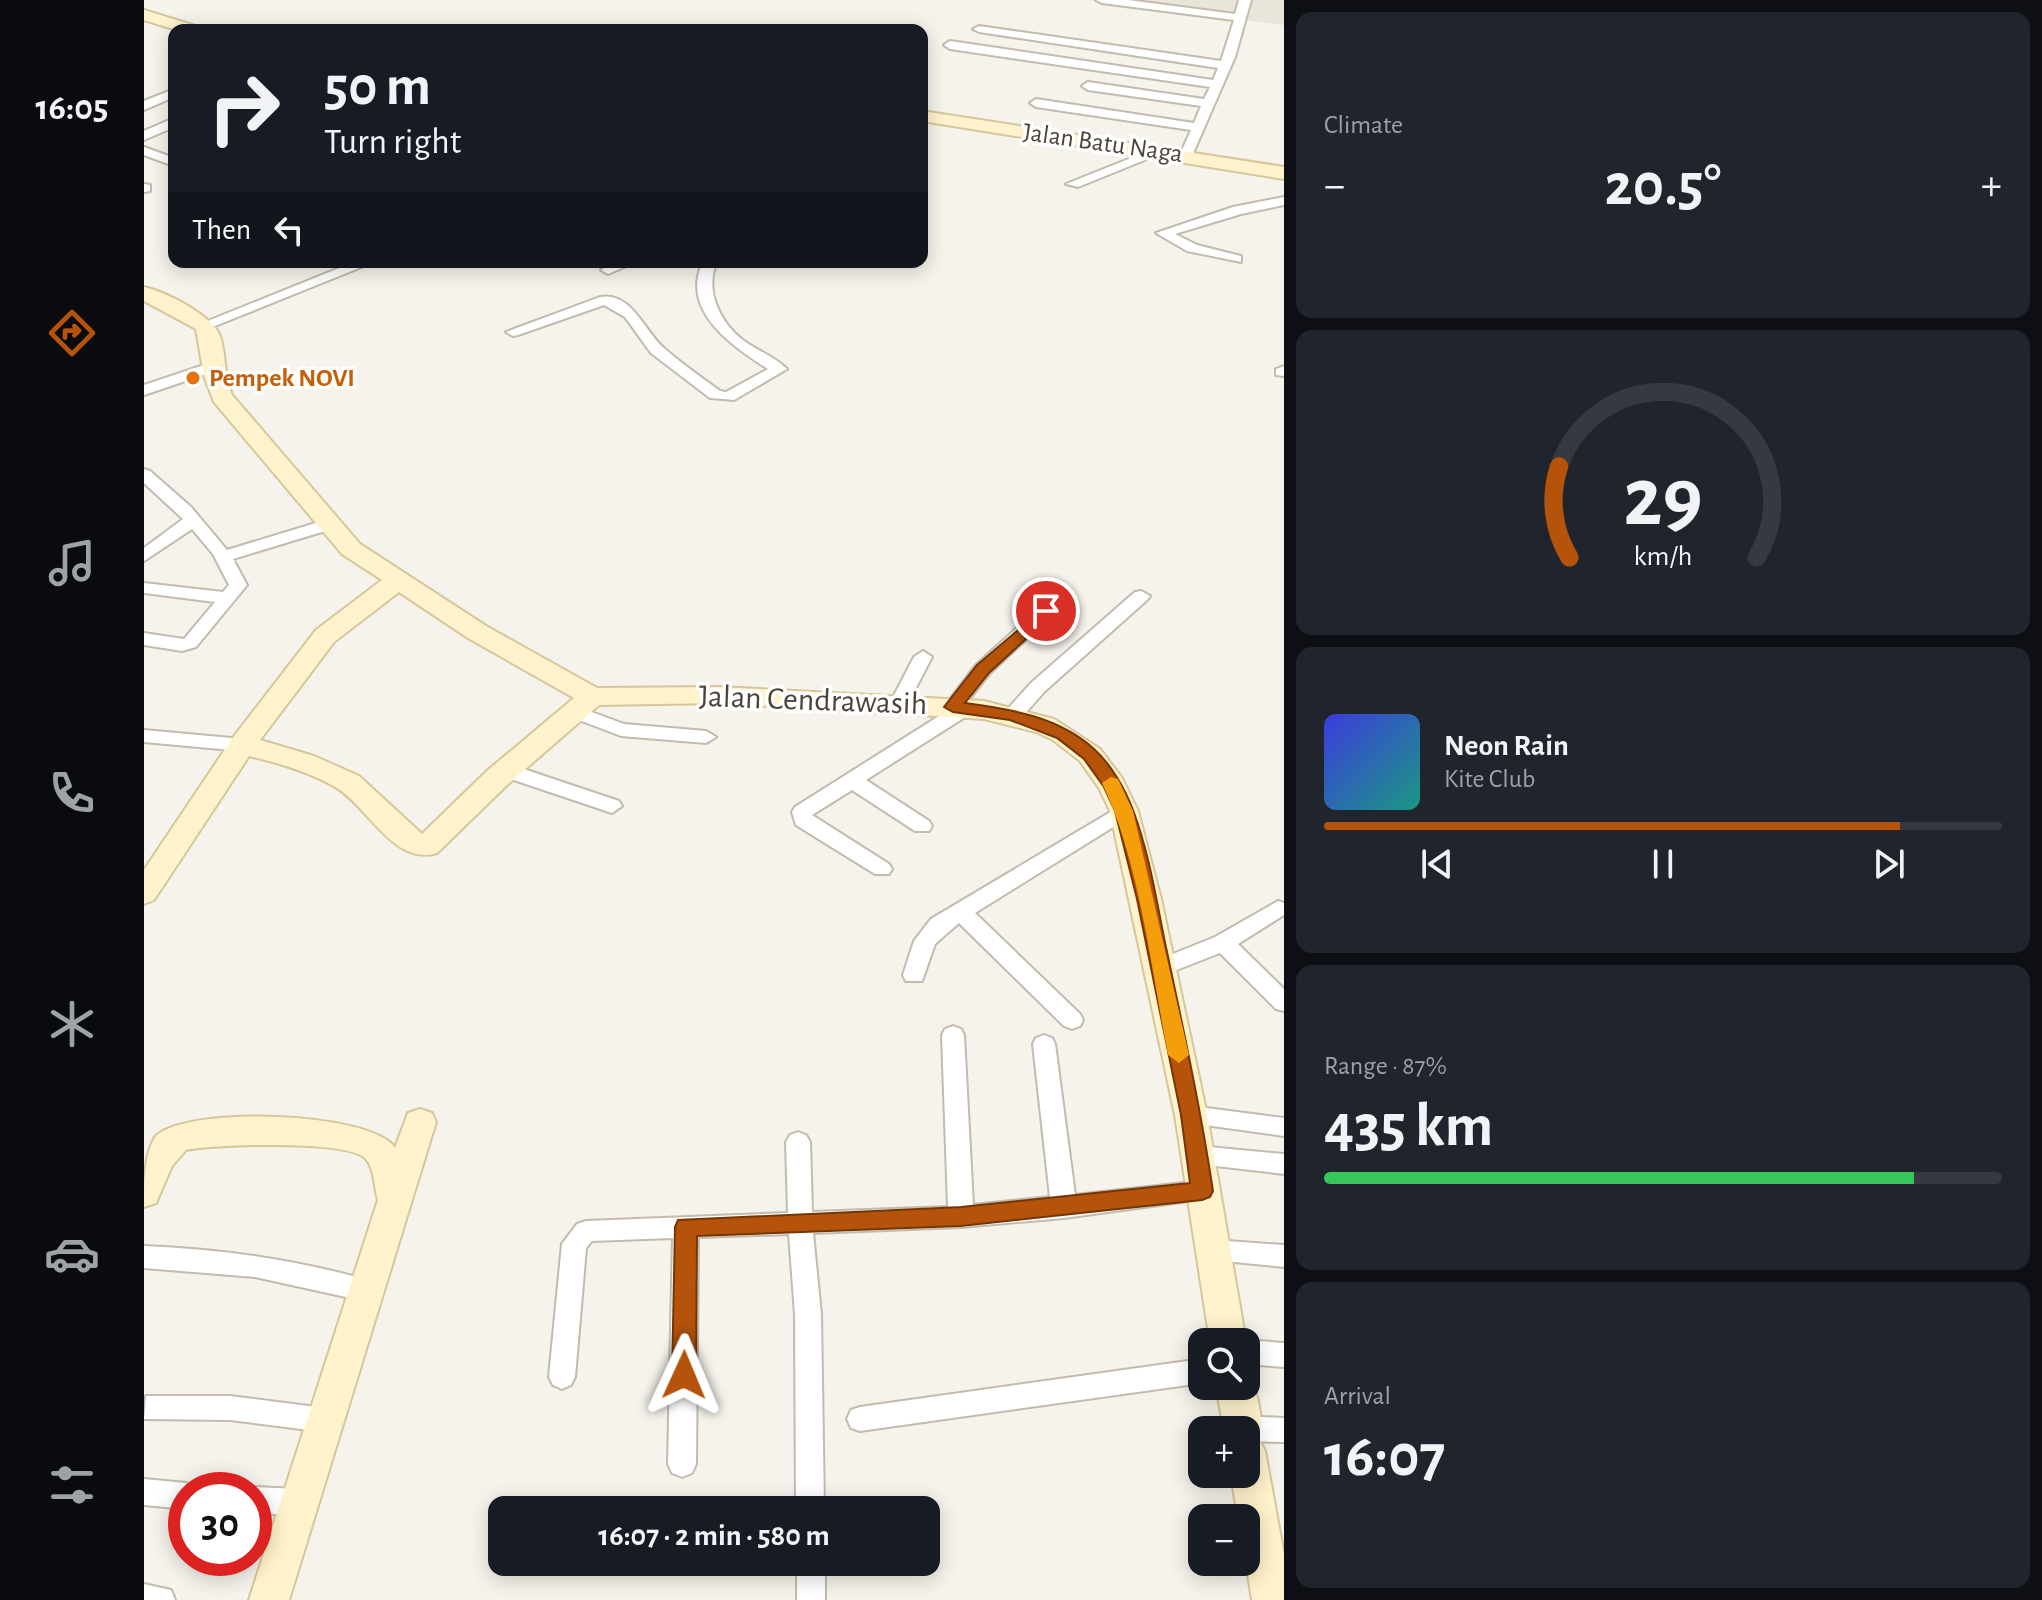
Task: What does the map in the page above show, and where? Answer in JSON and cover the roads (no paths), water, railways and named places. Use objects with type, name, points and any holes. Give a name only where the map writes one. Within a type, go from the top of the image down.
[{"type":"street","points":[[1102,0],[1242,18]]},
{"type":"street","points":[[1186,155],[1225,65],[1242,18],[1245,0]]},
{"type":"street","points":[[144,15],[173,24]]},
{"type":"street","points":[[979,29],[1225,65]]},
{"type":"street","points":[[950,45],[1216,84]]},
{"type":"street","points":[[1075,109],[1109,48]]},
{"type":"street","points":[[1088,86],[1207,103]]},
{"type":"street","points":[[144,106],[168,96]]},
{"type":"street","points":[[1036,103],[1197,127]]},
{"type":"street","name":"Jalan Batu Naga","points":[[928,117],[1161,151],[1284,173]]},
{"type":"street","points":[[144,136],[168,125]]},
{"type":"street","points":[[144,151],[168,160]]},
{"type":"street","points":[[1073,184],[1161,151]]},
{"type":"street","points":[[158,157],[168,152]]},
{"type":"street","points":[[1236,259],[1192,248],[1163,233],[1238,210],[1284,201]]},
{"type":"street","points":[[205,325],[352,268]]},
{"type":"street","points":[[608,270],[613,268]]},
{"type":"street","points":[[513,332],[601,297],[630,314],[650,344],[691,377],[719,397],[732,396],[779,369],[739,344],[723,328],[703,282],[706,268]]},
{"type":"street","points":[[144,293],[205,325],[213,348],[210,368],[222,397],[351,549],[621,730],[706,737]]},
{"type":"street","points":[[144,390],[210,368]]},
{"type":"street","points":[[144,639],[182,645],[190,643],[230,598],[238,582],[193,520],[147,481]]},
{"type":"street","points":[[219,552],[324,519]]},
{"type":"street","points":[[144,556],[193,520]]},
{"type":"street","points":[[144,893],[242,745],[325,636],[397,581]]},
{"type":"street","points":[[144,588],[230,598]]},
{"type":"street","points":[[1013,715],[1038,687],[1141,596]]},
{"type":"street","points":[[882,869],[801,817],[803,810],[959,708],[983,669],[1046,611]]},
{"type":"street","points":[[899,703],[923,657]]},
{"type":"street","name":"Jalan Cendrawasih","points":[[582,704],[720,695],[899,703],[1013,715],[1045,725],[1076,742],[1100,766],[1124,811],[1191,1115],[1226,1328]]},
{"type":"street","points":[[144,736],[242,745],[299,761],[346,782],[375,803],[411,841],[424,846],[582,704]]},
{"type":"street","points":[[506,770],[612,806]]},
{"type":"street","points":[[851,780],[922,826]]},
{"type":"street","points":[[914,975],[928,935],[1124,811]]},
{"type":"street","points":[[1161,968],[1223,943],[1278,909]]},
{"type":"street","points":[[961,912],[1072,1020]]},
{"type":"street","points":[[1223,943],[1284,1003]]},
{"type":"street","points":[[953,1035],[961,1217]]},
{"type":"street","points":[[1044,1044],[1064,1208]]},
{"type":"street","points":[[1191,1115],[1284,1127]]},
{"type":"street","points":[[269,1600],[364,1290],[420,1122]]},
{"type":"street","points":[[144,1193],[164,1151],[175,1139],[195,1134],[268,1131],[342,1138],[371,1145],[382,1156],[394,1197]]},
{"type":"street","points":[[798,1142],[800,1222],[808,1314],[810,1496]]},
{"type":"street","points":[[1198,1156],[1284,1164]]},
{"type":"street","points":[[562,1377],[574,1244],[580,1234],[594,1229],[961,1217],[1202,1191]]},
{"type":"street","points":[[682,1464],[686,1227]]},
{"type":"street","points":[[1213,1251],[1284,1256]]},
{"type":"street","points":[[144,1257],[248,1262],[298,1271],[364,1290]]},
{"type":"street","points":[[1260,1353],[1284,1355]]},
{"type":"street","points":[[860,1419],[1188,1373]]},
{"type":"street","points":[[146,1408],[261,1410],[324,1420]]},
{"type":"street","points":[[1260,1434],[1284,1430]]},
{"type":"street","points":[[1256,1488],[1274,1562],[1272,1600]]},
{"type":"street","points":[[144,1492],[168,1494]]},
{"type":"street","points":[[272,1501],[299,1502]]},
{"type":"street","points":[[811,1576],[811,1600]]},
{"type":"street","points":[[144,1598],[161,1600]]},
{"type":"place","name":"Pempek NOVI","points":[[193,378]]}]
